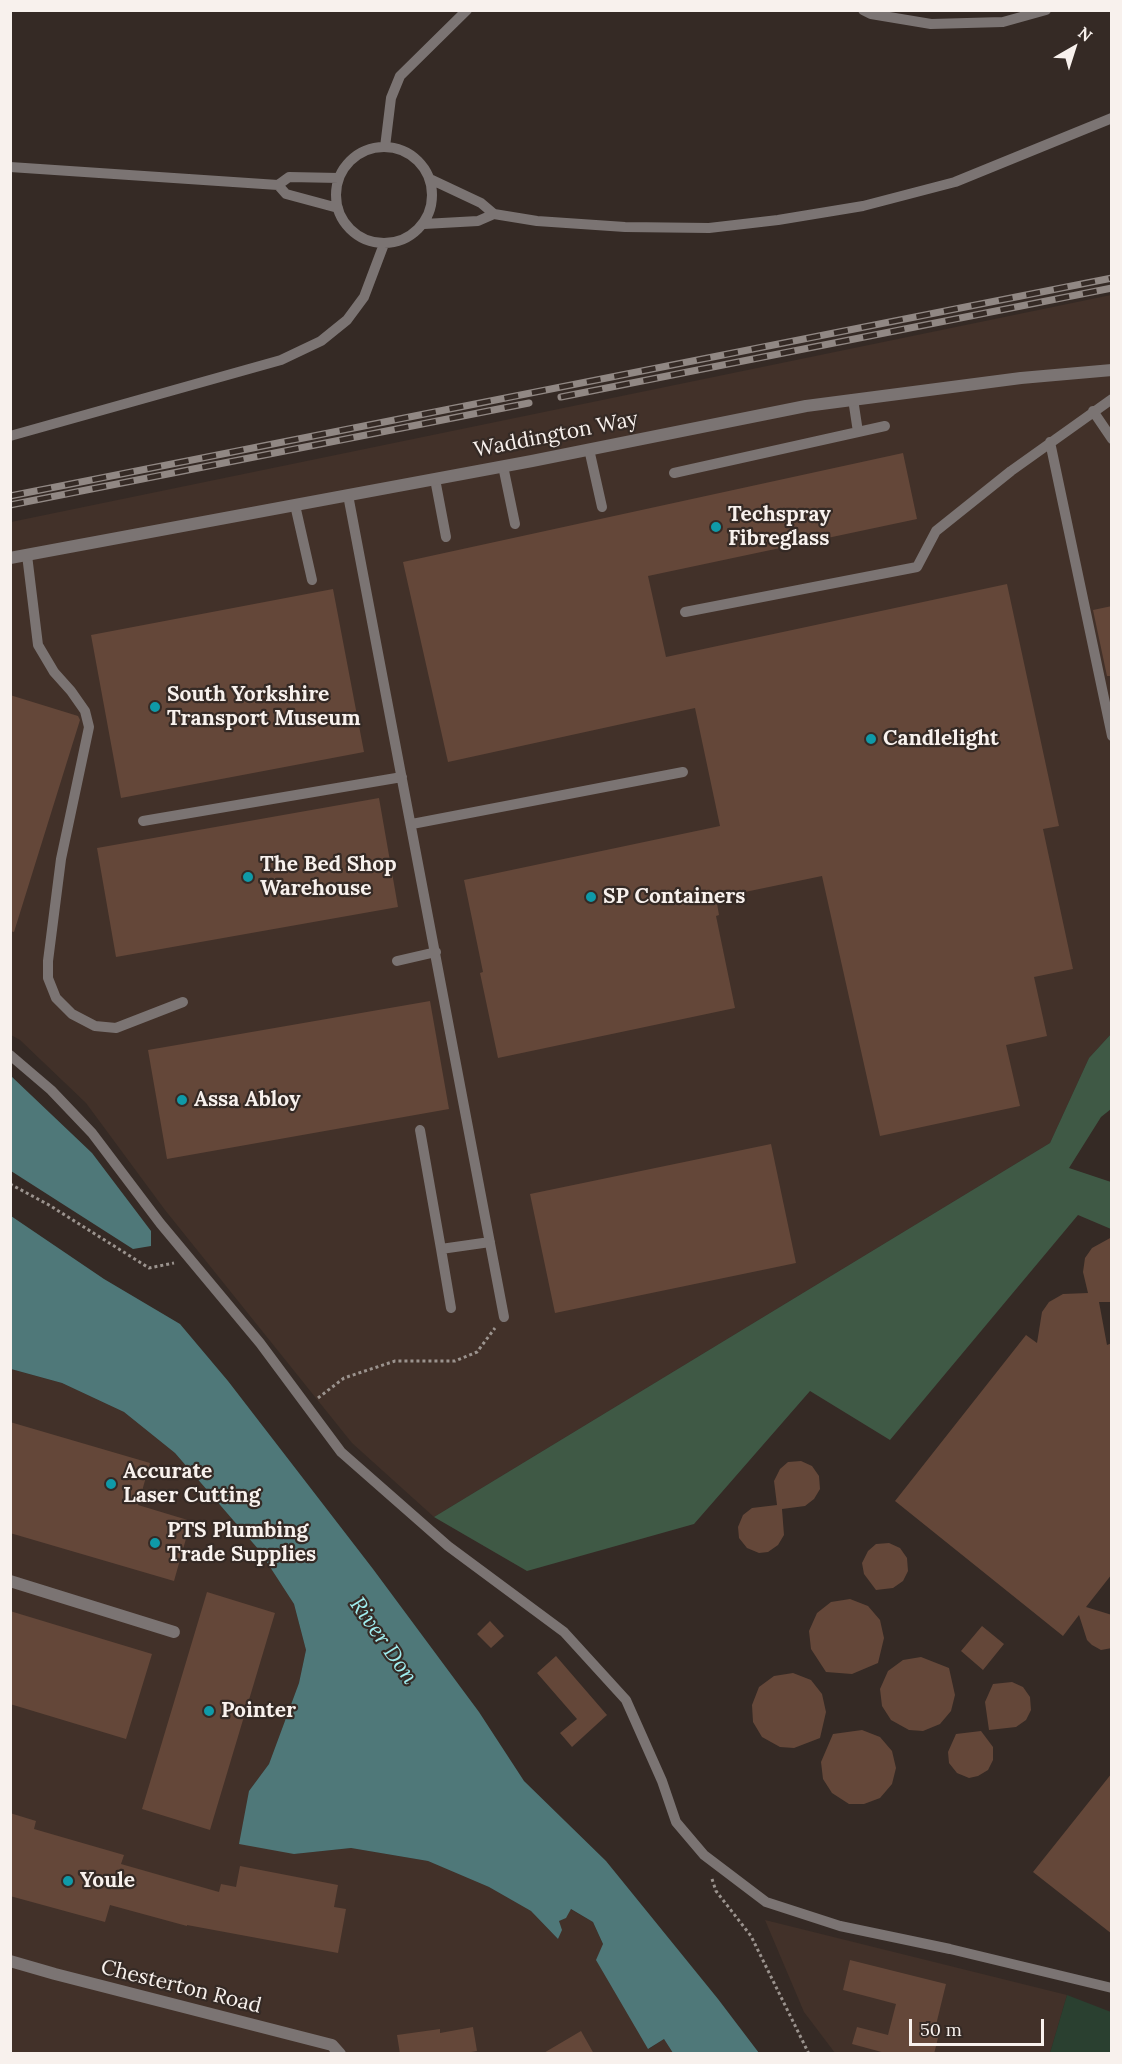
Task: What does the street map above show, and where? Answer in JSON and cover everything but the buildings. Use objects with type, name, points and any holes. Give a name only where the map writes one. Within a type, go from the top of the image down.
[{"type":"street","name":"Waddington Way","points":[[10,558],[503,466],[806,406],[1021,378],[1112,370]]},
{"type":"street","points":[[10,1581],[174,1632]]},
{"type":"street","name":"Chesterton Road","points":[[10,1961],[332,2045],[340,2054]]},
{"type":"lane","points":[[385,147],[391,98],[400,76],[467,10]]},
{"type":"lane","points":[[863,10],[871,14],[931,24],[1004,22],[1046,10]]},
{"type":"lane","points":[[424,224],[478,220],[494,214],[537,221],[625,227],[709,228],[778,220],[863,206],[955,182],[1112,118]]},
{"type":"lane","points":[[373,148],[396,149],[417,159],[430,179],[432,190],[432,202],[424,224],[406,238],[384,244],[361,238],[344,223],[338,208],[336,189],[339,178],[352,159],[373,148]]},
{"type":"lane","points":[[10,167],[278,185],[289,177],[339,178]]},
{"type":"lane","points":[[430,179],[481,203],[494,214]]},
{"type":"lane","points":[[278,185],[286,194],[338,208]]},
{"type":"lane","points":[[10,436],[281,360],[321,341],[347,320],[364,297],[384,244]]},
{"type":"lane","points":[[853,399],[858,432]]},
{"type":"lane","points":[[685,612],[917,567],[936,531],[1011,471],[1112,399]]},
{"type":"lane","points":[[1093,411],[1112,439]]},
{"type":"lane","points":[[674,473],[885,426]]},
{"type":"lane","points":[[1050,442],[1112,736]]},
{"type":"lane","points":[[589,449],[602,507]]},
{"type":"lane","points":[[503,466],[515,524]]},
{"type":"lane","points":[[435,478],[446,537]]},
{"type":"lane","points":[[348,495],[504,1317]]},
{"type":"lane","points":[[295,505],[312,580]]},
{"type":"lane","points":[[27,555],[38,645],[49,666],[85,711],[89,727],[61,859],[48,961],[48,978],[56,998],[72,1014],[95,1026],[116,1028],[183,1002]]},
{"type":"lane","points":[[412,824],[683,772]]},
{"type":"lane","points":[[143,820],[402,777]]},
{"type":"lane","points":[[397,961],[436,952]]},
{"type":"lane","points":[[10,1055],[51,1090],[92,1134],[260,1344],[341,1452],[448,1546],[564,1632],[626,1700],[662,1781],[676,1822],[704,1855],[766,1902],[840,1926],[958,1951],[1112,1988]]},
{"type":"lane","points":[[420,1130],[451,1308]]},
{"type":"lane","points":[[441,1250],[490,1242]]},
{"type":"path","points":[[10,1184],[49,1205],[148,1268],[190,1259]]},
{"type":"path","points":[[307,1407],[344,1378],[395,1361],[455,1361],[477,1352],[504,1317]]},
{"type":"path","points":[[704,1855],[716,1891],[751,1936],[809,2054]]},
{"type":"shaded area","points":[[1111,295],[1111,1034],[1089,1058],[1050,1143],[434,1517],[352,1443],[165,1210],[86,1103],[20,1040],[11,1035],[11,522]]},
{"type":"shaded area","points":[[10,1369],[62,1383],[124,1412],[175,1453],[259,1550],[294,1604],[306,1650],[299,1683],[269,1764],[249,1791],[294,1854],[351,1848],[428,1861],[489,1887],[531,1911],[558,1939],[561,1930],[559,1921],[570,1909],[593,1922],[649,2049],[664,2039],[673,2053],[11,2053]]},
{"type":"shaded area","points":[[765,1920],[1067,1995],[1050,2053],[835,2053],[804,2012]]},
{"type":"green space","points":[[1111,1034],[1111,1109],[1101,1117],[1069,1168],[1111,1182],[1111,1229],[1078,1215],[890,1440],[810,1391],[694,1524],[527,1571],[434,1517],[1050,1143],[1089,1058]]},
{"type":"green space","points":[[1067,1995],[1111,2012],[1111,2053],[1050,2053]]},
{"type":"water","points":[[11,1076],[92,1153],[151,1231],[151,1246],[133,1249],[11,1171]]},
{"type":"water","name":"River Don","points":[[11,1216],[104,1279],[180,1324],[228,1381],[373,1569],[479,1712],[524,1781],[606,1861],[759,2053],[673,2053],[664,2039],[648,2049],[596,1960],[603,1944],[593,1922],[571,1909],[566,1918],[559,1921],[562,1930],[558,1939],[531,1911],[489,1887],[428,1861],[351,1848],[294,1854],[239,1844],[249,1791],[269,1764],[299,1683],[306,1650],[294,1604],[259,1550],[175,1453],[124,1412],[62,1383],[11,1369]]},
{"type":"railway","points":[[10,496],[1112,278]]},
{"type":"railway","points":[[561,397],[1112,288]]},
{"type":"railway","points":[[10,505],[529,403]]},
{"type":"place","name":"Techspray Fibreglass","points":[[716,527]]},
{"type":"place","name":"South Yorkshire Transport Museum","points":[[155,707]]},
{"type":"place","name":"Candlelight","points":[[871,739]]},
{"type":"place","name":"The Bed Shop Warehouse","points":[[248,877]]},
{"type":"place","name":"SP Containers","points":[[591,897]]},
{"type":"place","name":"Assa Abloy","points":[[182,1100]]},
{"type":"place","name":"Accurate Laser Cutting","points":[[111,1484]]},
{"type":"place","name":"PTS Plumbing Trade Supplies","points":[[155,1543]]},
{"type":"place","name":"Pointer","points":[[209,1711]]},
{"type":"place","name":"Youle","points":[[68,1881]]}]
